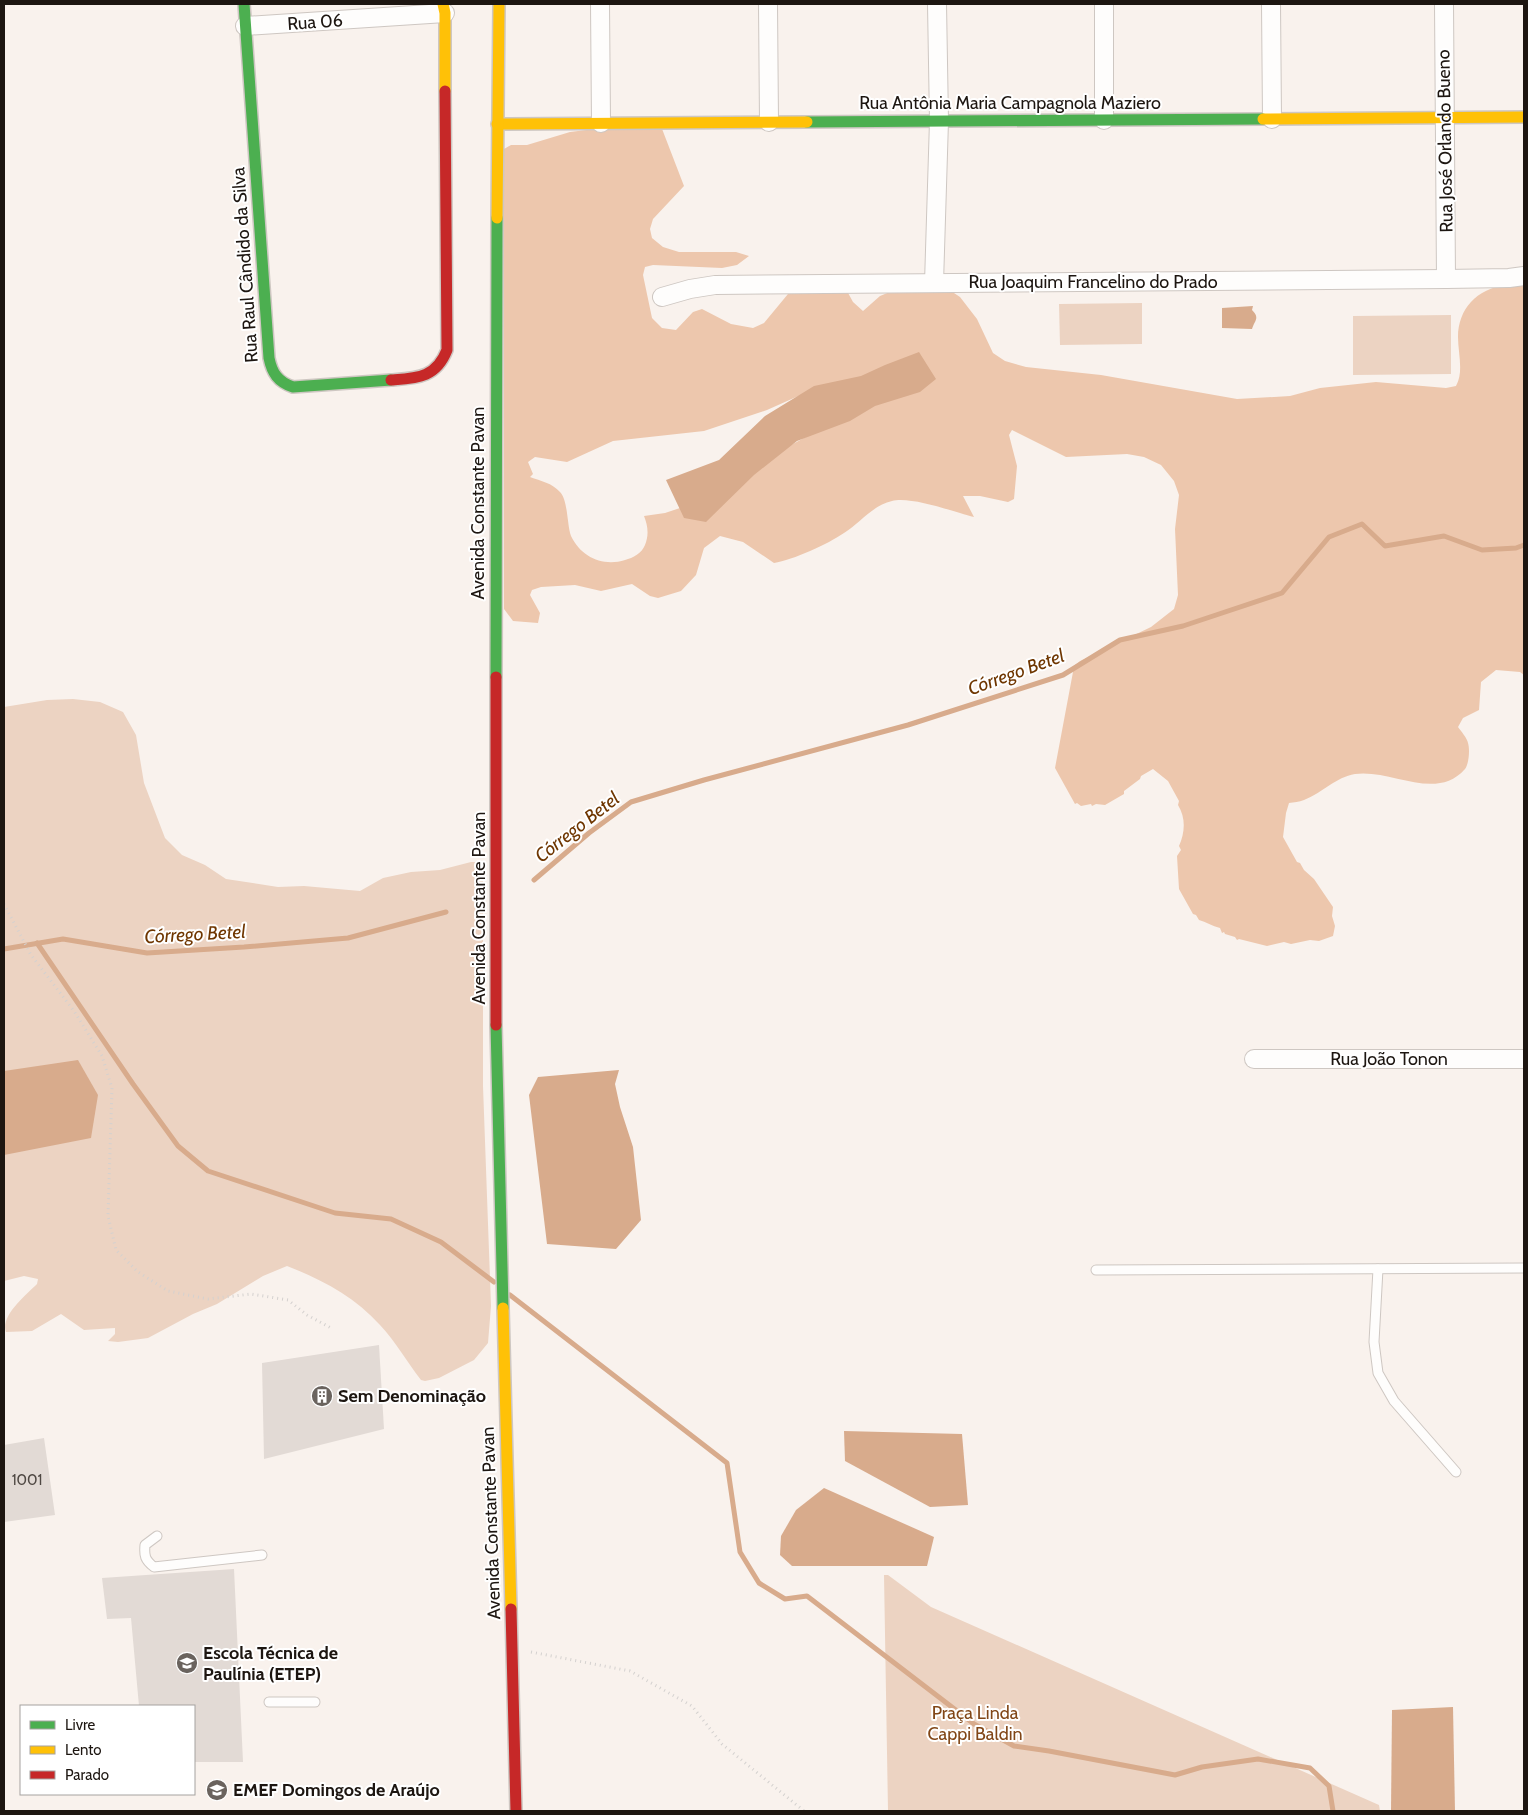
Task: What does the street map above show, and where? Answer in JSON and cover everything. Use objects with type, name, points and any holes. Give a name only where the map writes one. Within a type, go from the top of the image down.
[{"type":"street","name":"Rua Raul Cândido da Silva","points":[[244,4],[269,358],[275,379],[284,385],[293,387],[417,378],[426,376],[434,370],[445,356],[447,350],[444,8]]},
{"type":"street","name":"Avenida Constante Pavan","points":[[499,4],[497,124],[495,977],[516,1811]]},
{"type":"street","points":[[600,4],[601,123]]},
{"type":"street","points":[[768,4],[769,122]]},
{"type":"street","points":[[934,283],[939,121],[937,4]]},
{"type":"street","points":[[1104,4],[1104,120]]},
{"type":"street","points":[[1271,4],[1272,119]]},
{"type":"street","name":"Rua José Orlando Bueno","points":[[1444,4],[1446,279]]},
{"type":"street","name":"Rua 06","points":[[245,26],[444,8]]},
{"type":"street","name":"Rua Antônia Maria Campagnola Maziero","points":[[497,124],[1524,117]]},
{"type":"street","name":"Rua Joaquim Francelino do Prado","points":[[662,297],[690,289],[715,285],[1446,279],[1524,276]]},
{"type":"street","name":"Rua João Tonon","points":[[1254,1059],[1524,1059]]},
{"type":"lane","points":[[1096,1270],[1524,1268]]},
{"type":"lane","points":[[1378,1269],[1374,1342],[1378,1373],[1394,1401],[1456,1472]]},
{"type":"lane","points":[[157,1536],[146,1545],[144,1554],[147,1562],[154,1566],[262,1555]]},
{"type":"lane","points":[[269,1702],[314,1702]]},
{"type":"path","points":[[4,904],[32,955],[74,1011],[102,1056],[112,1088],[108,1216],[116,1250],[138,1272],[168,1291],[208,1299],[251,1294],[288,1300],[307,1315],[331,1328]]},
{"type":"path","points":[[512,1648],[630,1671],[692,1706],[722,1744],[804,1811]]},
{"type":"green space","points":[[1142,303],[1142,344],[1060,345],[1059,304]]},
{"type":"green space","points":[[1451,315],[1451,374],[1353,375],[1353,316]]},
{"type":"green space","points":[[73,699],[100,702],[123,712],[136,735],[144,783],[165,838],[182,855],[205,865],[226,879],[278,887],[304,886],[360,891],[383,878],[411,872],[440,870],[471,862],[483,862],[483,1086],[491,1306],[488,1343],[474,1360],[439,1378],[421,1380],[386,1332],[360,1306],[325,1283],[287,1266],[263,1276],[217,1304],[193,1314],[148,1338],[118,1342],[108,1341],[115,1334],[115,1328],[84,1330],[61,1314],[32,1331],[6,1332],[5,1326],[10,1313],[37,1284],[38,1279],[24,1276],[4,1281],[4,707],[47,700]]},
{"type":"green space","name":"Praça Linda Cappi Baldin","points":[[884,1575],[888,1575],[931,1607],[1379,1805],[1380,1811],[888,1811]]},
{"type":"shaded area","points":[[659,121],[684,186],[653,219],[650,229],[652,238],[663,247],[679,252],[736,252],[749,256],[737,265],[722,268],[653,265],[645,267],[643,275],[652,318],[662,328],[676,330],[693,312],[702,309],[731,324],[753,328],[764,323],[788,294],[811,286],[847,291],[853,302],[863,311],[880,296],[909,284],[945,287],[960,297],[977,319],[993,353],[1005,361],[1026,367],[1101,375],[1237,399],[1290,396],[1320,388],[1376,382],[1446,388],[1456,386],[1460,375],[1459,327],[1465,309],[1478,296],[1495,287],[1524,285],[1524,675],[1520,672],[1496,670],[1481,682],[1479,710],[1463,718],[1458,727],[1467,741],[1469,749],[1467,764],[1465,769],[1453,778],[1441,783],[1427,784],[1384,776],[1355,774],[1342,778],[1304,800],[1289,803],[1283,837],[1297,862],[1314,879],[1333,907],[1332,916],[1335,926],[1333,936],[1319,941],[1310,940],[1291,944],[1284,942],[1267,946],[1237,940],[1235,937],[1224,932],[1222,933],[1220,928],[1199,920],[1193,914],[1179,889],[1177,856],[1181,850],[1179,846],[1183,830],[1183,820],[1178,805],[1179,801],[1168,781],[1153,769],[1141,776],[1140,779],[1124,791],[1124,794],[1105,805],[1096,804],[1092,806],[1091,804],[1081,806],[1077,803],[1075,804],[1055,768],[1073,672],[1069,670],[1080,661],[1151,627],[1174,609],[1178,595],[1175,529],[1179,495],[1174,481],[1161,465],[1144,457],[1127,454],[1066,457],[1012,430],[1009,435],[1017,466],[1014,499],[1008,502],[980,496],[963,496],[974,517],[921,503],[900,500],[892,501],[879,506],[850,529],[829,542],[800,555],[774,563],[743,542],[720,536],[704,548],[696,575],[681,591],[658,598],[650,596],[632,584],[601,591],[575,585],[541,587],[532,590],[530,595],[540,613],[538,623],[513,621],[504,609],[504,149],[511,145],[527,145],[570,132]],"holes":[[[823,385],[893,389],[760,462],[731,491],[665,513],[644,516],[648,530],[645,545],[637,555],[617,562],[594,559],[581,550],[571,536],[563,496],[550,484],[530,477],[533,474],[528,462],[535,457],[567,462],[613,441],[704,431],[767,410]]]},
{"type":"shaded area","points":[[1253,306],[1252,310],[1256,317],[1252,329],[1222,328],[1222,308]]},
{"type":"shaded area","points":[[919,352],[936,379],[920,392],[875,406],[850,421],[797,441],[754,475],[706,522],[684,518],[666,480],[719,460],[765,416],[814,386],[861,376]]},
{"type":"shaded area","points":[[78,1060],[98,1095],[91,1138],[4,1155],[4,1071]]},
{"type":"shaded area","points":[[619,1070],[615,1084],[620,1107],[633,1147],[641,1220],[616,1249],[547,1244],[529,1095],[538,1077]]},
{"type":"shaded area","points":[[844,1431],[962,1434],[968,1505],[930,1507],[845,1461]]},
{"type":"shaded area","points":[[824,1488],[934,1537],[927,1566],[792,1566],[780,1555],[781,1536],[796,1510]]},
{"type":"shaded area","points":[[1453,1707],[1455,1811],[1391,1811],[1392,1710]]},
{"type":"building","name":"Sem Denominação","points":[[379,1345],[384,1429],[264,1459],[262,1363]]},
{"type":"building","points":[[44,1438],[55,1515],[4,1522],[4,1445]]},
{"type":"building","name":"Escola Técnica de Paulínia (ETEP)","points":[[234,1569],[243,1762],[195,1762],[195,1705],[139,1705],[131,1618],[107,1619],[102,1578]]},
{"type":"waterway","name":"Córrego Betel","points":[[534,880],[589,833],[631,802],[704,780],[908,725],[1063,675],[1120,640],[1183,626],[1282,593],[1329,537],[1362,524],[1385,546],[1444,536],[1482,550],[1516,548],[1524,545]]},
{"type":"waterway","name":"Córrego Betel","points":[[4,949],[63,939],[147,953],[244,947],[348,938],[446,912]]},
{"type":"waterway","points":[[37,943],[133,1084],[178,1146],[208,1171],[335,1213],[391,1219],[441,1242],[494,1282]]},
{"type":"waterway","points":[[510,1295],[727,1463],[740,1552],[759,1583],[785,1599],[807,1596],[974,1724],[1014,1746],[1175,1775],[1202,1767],[1258,1759],[1310,1768],[1329,1786],[1333,1811]]},
{"type":"traffic: fast","points":[[244,4],[269,358],[272,368],[280,380],[293,387],[391,380]]},
{"type":"traffic: fast","points":[[807,122],[1263,119]]},
{"type":"traffic: fast","points":[[496,677],[497,218]]},
{"type":"traffic: fast","points":[[496,1025],[503,1308]]},
{"type":"traffic: slow","points":[[443,4],[445,13],[445,91]]},
{"type":"traffic: slow","points":[[497,218],[499,4]]},
{"type":"traffic: slow","points":[[1263,119],[1524,117]]},
{"type":"traffic: slow","points":[[497,124],[807,122]]},
{"type":"traffic: slow","points":[[503,1308],[511,1609]]},
{"type":"traffic: jam","points":[[391,380],[425,375],[437,366],[447,350],[445,91]]},
{"type":"traffic: jam","points":[[496,677],[496,1025]]},
{"type":"traffic: jam","points":[[511,1609],[516,1811]]},
{"type":"place","name":"Sem Denominação","points":[[322,1396]]},
{"type":"place","name":"Escola Técnica de Paulínia (ETEP)","points":[[187,1663]]},
{"type":"place","name":"EMEF Domingos de Araújo","points":[[217,1790]]}]
